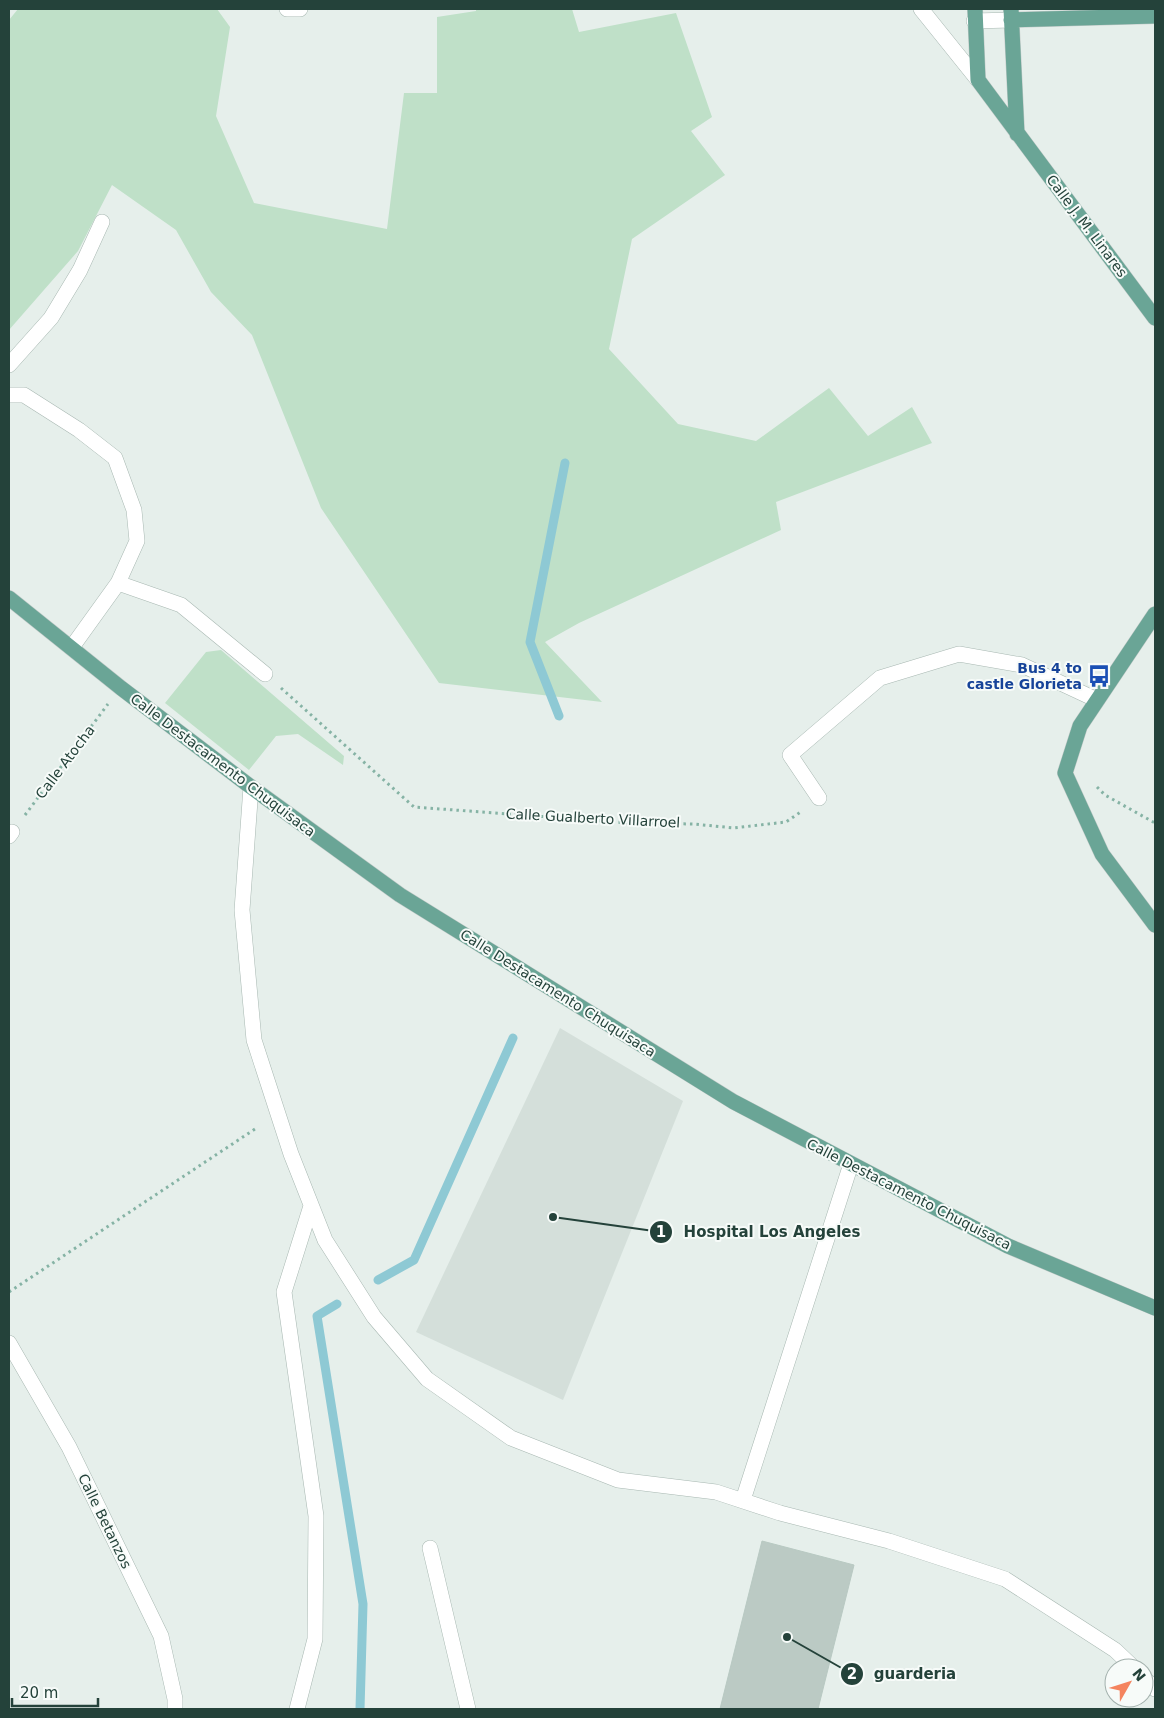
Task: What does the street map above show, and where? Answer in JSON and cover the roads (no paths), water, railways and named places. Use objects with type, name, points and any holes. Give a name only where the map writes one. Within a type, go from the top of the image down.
[{"type":"main road","points":[[1018,134],[1011,14],[1155,16]]},
{"type":"main road","points":[[974,15],[978,80]]},
{"type":"main road","name":"Calle J. M. Linares","points":[[978,80],[1155,318]]},
{"type":"main road","name":"Calle Destacamento Chuquisaca","points":[[9,598],[121,688],[250,787],[400,895],[734,1102],[1008,1246],[1155,1308]]},
{"type":"main road","points":[[1155,614],[1080,726],[1065,773],[1102,854],[1155,925]]},
{"type":"street","points":[[287,9],[300,9]]},
{"type":"street","points":[[921,9],[978,80]]},
{"type":"street","points":[[974,15],[1011,14]]},
{"type":"street","points":[[9,365],[51,318],[80,270],[102,222]]},
{"type":"street","points":[[9,396],[24,395],[79,430],[115,458],[134,510],[137,541],[118,583],[72,648]]},
{"type":"street","points":[[118,583],[181,605],[265,674]]},
{"type":"street","points":[[820,798],[790,755],[880,678],[958,654],[1022,665],[1097,700]]},
{"type":"street","points":[[250,787],[242,910],[254,1040],[291,1154],[325,1240],[380,1324],[427,1378],[511,1438],[618,1480],[716,1492],[780,1513],[889,1541],[1005,1579],[1115,1650],[1123,1658]]},
{"type":"street","points":[[743,1500],[850,1164]]},
{"type":"street","points":[[297,1709],[315,1639],[316,1516],[284,1292],[311,1206]]},
{"type":"street","name":"Calle Betanzos","points":[[9,1343],[69,1447],[161,1636],[175,1699],[175,1709]]},
{"type":"street","points":[[430,1548],[468,1709]]},
{"type":"waterway","points":[[559,716],[530,642],[565,463]]},
{"type":"waterway","points":[[378,1280],[414,1260],[513,1038]]},
{"type":"waterway","points":[[337,1304],[317,1316],[363,1604],[360,1709]]},
{"type":"place","name":"Bus 4 to castle Glorieta","points":[[1099,676]]},
{"type":"place","name":"Hospital Los Angeles","points":[[553,1217]]},
{"type":"place","name":"guarderia","points":[[787,1637]]}]
